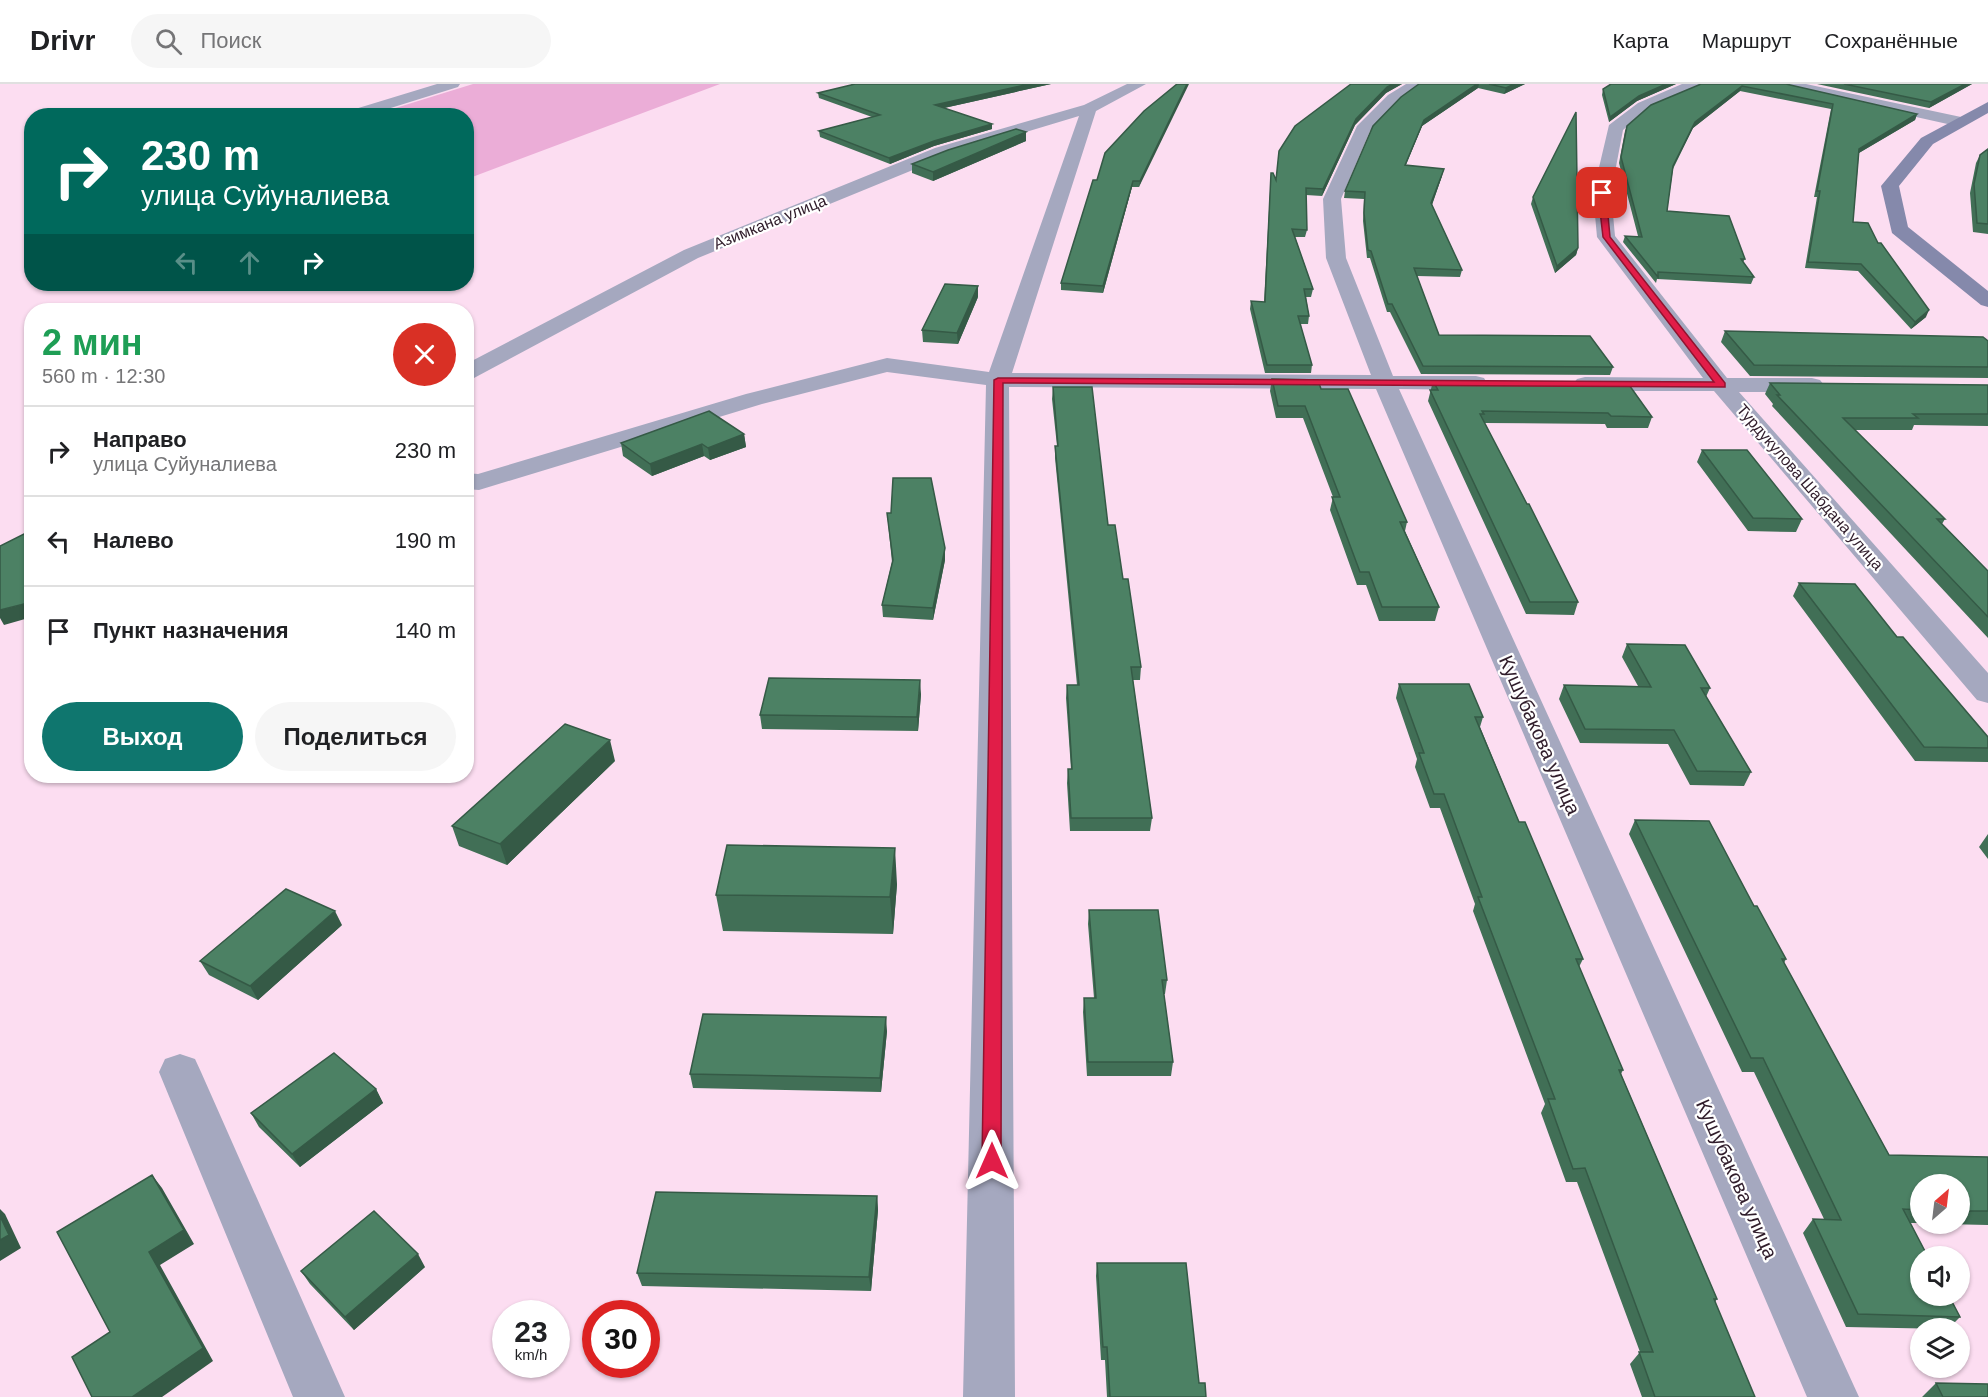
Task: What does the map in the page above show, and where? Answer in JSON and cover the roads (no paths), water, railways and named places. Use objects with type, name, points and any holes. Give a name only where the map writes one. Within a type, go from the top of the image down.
[{"type":"street","points":[[374,108],[453,84]]},
{"type":"street","name":"Азимкана улица","points":[[474,369],[691,254],[941,152],[1089,108],[1139,84]]},
{"type":"street","name":"Кушубакова улица","points":[[1416,84],[1394,98],[1363,129],[1332,199],[1336,258],[1385,383],[1833,1397]]},
{"type":"street","name":"Турдукулова Шабдана улица","points":[[1694,84],[1643,106],[1615,128],[1602,193],[1606,237],[1721,385],[1988,693]]},
{"type":"street","points":[[1786,84],[1965,120],[1988,122]]},
{"type":"street","points":[[1988,106],[1927,141],[1890,186],[1899,229],[1988,301]]},
{"type":"street","points":[[989,1397],[998,380],[1089,108]]},
{"type":"street","points":[[474,482],[754,399],[887,366],[998,380],[1501,384]]},
{"type":"street","points":[[1559,384],[1837,386]]},
{"type":"street","points":[[180,1072],[319,1397]]}]
